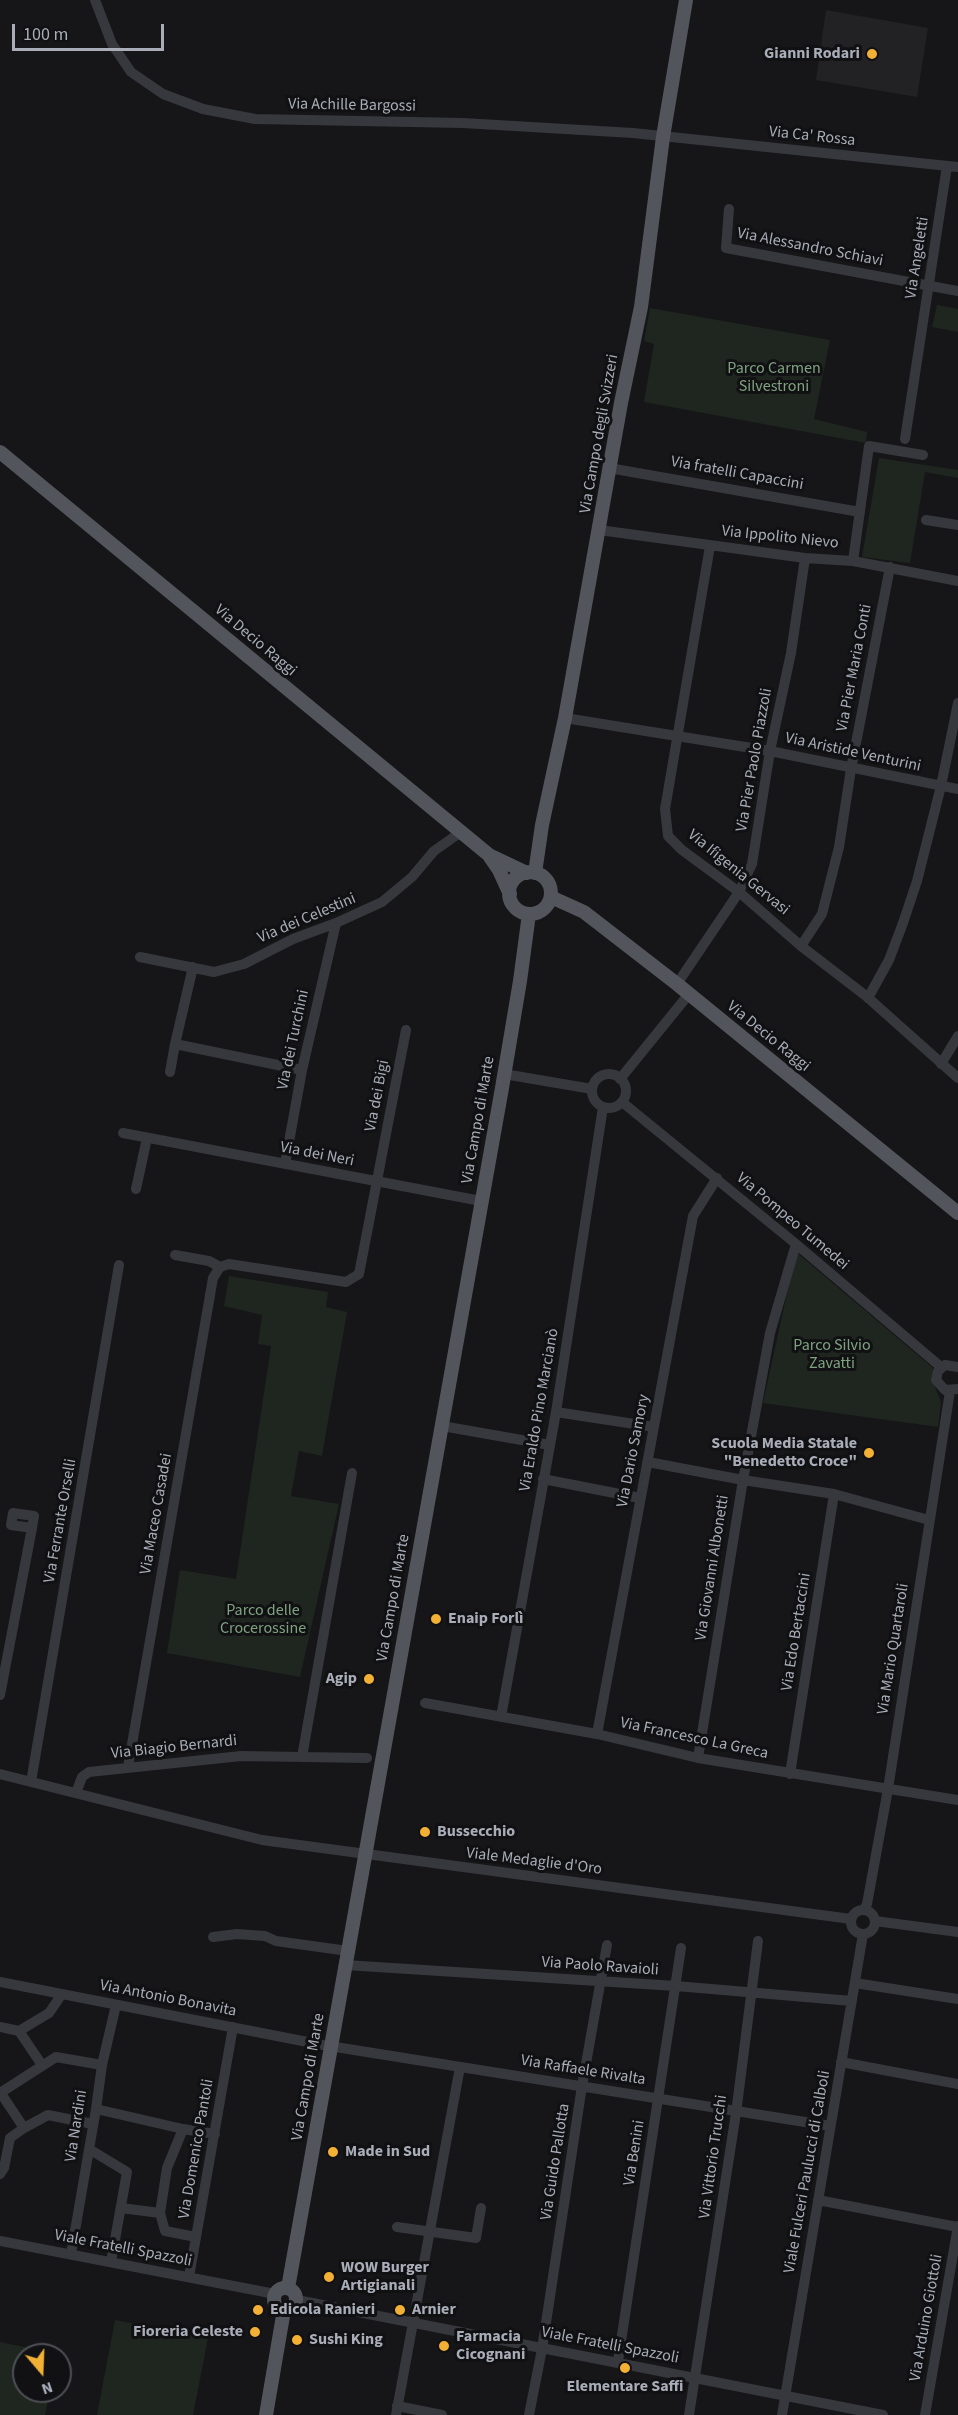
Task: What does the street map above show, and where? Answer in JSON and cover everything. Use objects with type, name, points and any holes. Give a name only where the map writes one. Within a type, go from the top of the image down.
[{"type":"main road","name":"Via Campo degli Svizzeri","points":[[531,873],[565,718],[609,468],[641,307],[663,137],[686,0]]},
{"type":"main road","name":"Via Decio Raggi","points":[[0,452],[489,855],[531,873]]},
{"type":"main road","name":"Via Decio Raggi","points":[[489,855],[510,894]]},
{"type":"main road","points":[[531,873],[546,879],[551,890],[551,897],[540,911],[528,914],[518,909],[511,900],[510,894],[513,882],[521,874],[531,873]]},
{"type":"main road","name":"Via Decio Raggi","points":[[551,897],[584,912],[677,984],[958,1213]]},
{"type":"main road","name":"Via Campo di Marte","points":[[281,2291],[348,1951],[482,1201],[520,981],[528,914]]},
{"type":"main road","points":[[281,2291],[294,2292],[297,2300],[291,2308],[284,2310],[275,2304],[281,2291]]},
{"type":"main road","points":[[266,2415],[284,2310]]},
{"type":"street","name":"Via Achille Bargossi","points":[[95,0],[112,44],[131,72],[163,94],[203,109],[255,119],[462,123],[663,137]]},
{"type":"street","name":"Via Ca' Rossa","points":[[663,137],[953,167]]},
{"type":"street","name":"Via Angeletti","points":[[905,440],[928,286],[953,167]]},
{"type":"street","name":"Via Alessandro Schiavi","points":[[729,208],[726,248],[928,286]]},
{"type":"street","points":[[928,286],[958,291]]},
{"type":"street","points":[[853,561],[869,446],[923,455]]},
{"type":"street","name":"Via fratelli Capaccini","points":[[609,468],[860,512]]},
{"type":"street","points":[[926,520],[958,525]]},
{"type":"street","name":"Via Ippolito Nievo","points":[[599,530],[805,558],[853,561],[958,580]]},
{"type":"street","name":"Via Ifigenia Gervasi","points":[[710,546],[665,809],[668,836],[682,850],[740,892],[801,946],[868,998],[958,1078]]},
{"type":"street","name":"Via Pier Paolo Piazzoli","points":[[677,984],[740,892],[752,864],[770,751],[791,653],[805,558]]},
{"type":"street","name":"Via Pier Maria Conti","points":[[801,946],[822,914],[839,847],[851,769],[890,567]]},
{"type":"street","points":[[868,998],[889,960],[903,923],[941,786],[958,703]]},
{"type":"street","name":"Via Aristide Venturini","points":[[565,718],[770,751],[958,789]]},
{"type":"street","name":"Via dei Celestini","points":[[140,957],[214,972],[244,964],[293,939],[382,902],[412,877],[434,851],[461,832]]},
{"type":"street","name":"Via dei Turchini","points":[[285,1164],[302,1070],[336,923]]},
{"type":"street","points":[[170,1072],[193,967]]},
{"type":"street","points":[[620,1079],[689,994]]},
{"type":"street","name":"Via dei Bigi","points":[[220,1267],[229,1264],[346,1282],[359,1274],[406,1030]]},
{"type":"street","points":[[941,1064],[958,1036]]},
{"type":"street","points":[[175,1044],[302,1070]]},
{"type":"street","points":[[504,1074],[592,1089]]},
{"type":"street","points":[[606,1075],[620,1079],[626,1092],[622,1102],[614,1108],[603,1107],[595,1100],[592,1089],[597,1080],[606,1075]]},
{"type":"street","name":"Via Pompeo Tumedei","points":[[622,1102],[717,1178],[941,1368]]},
{"type":"street","name":"Via Eraldo Pino Marcianò","points":[[501,1718],[556,1412],[603,1107]]},
{"type":"street","name":"Via dei Neri","points":[[123,1133],[482,1201]]},
{"type":"street","points":[[136,1189],[147,1138]]},
{"type":"street","name":"Via Dario Samory","points":[[597,1734],[693,1216],[717,1178]]},
{"type":"street","name":"Via Giovanni Albonetti","points":[[698,1758],[743,1480],[770,1333],[796,1244]]},
{"type":"street","points":[[176,1255],[209,1261],[220,1267]]},
{"type":"street","name":"Via Ferrante Orselli","points":[[31,1782],[119,1265]]},
{"type":"street","name":"Via Maceo Casadei","points":[[128,1767],[213,1278],[220,1267]]},
{"type":"street","points":[[954,1390],[938,1384],[936,1375],[941,1368],[949,1364],[958,1367]]},
{"type":"street","name":"Via Mario Quartaroli","points":[[864,1910],[888,1789],[929,1520],[954,1390]]},
{"type":"street","points":[[556,1412],[654,1427]]},
{"type":"street","points":[[442,1426],[550,1445]]},
{"type":"street","points":[[648,1462],[834,1494],[929,1520]]},
{"type":"street","points":[[302,1757],[352,1473]]},
{"type":"street","points":[[543,1479],[640,1498]]},
{"type":"street","name":"Via Edo Bertaccini","points":[[790,1774],[834,1494]]},
{"type":"street","points":[[0,1695],[32,1528]]},
{"type":"street","name":"Via Francesco La Greca","points":[[424,1703],[597,1734],[698,1758],[958,1800]]},
{"type":"street","name":"Via Biagio Bernardi","points":[[76,1793],[82,1777],[89,1772],[128,1767],[221,1758],[367,1758]]},
{"type":"street","points":[[0,1774],[76,1793]]},
{"type":"street","name":"Viale Medaglie d'Oro","points":[[76,1793],[262,1840],[851,1919]]},
{"type":"street","points":[[864,1910],[871,1913],[875,1921],[873,1928],[863,1934],[853,1929],[851,1919],[857,1911],[864,1910]]},
{"type":"street","points":[[875,1921],[958,1932]]},
{"type":"street","points":[[213,1937],[237,1934],[258,1935],[276,1941],[348,1951]]},
{"type":"street","name":"Viale Fulceri Paulucci di Calboli","points":[[782,2415],[863,1934]]},
{"type":"street","name":"Via Vittorio Trucchi","points":[[689,2415],[736,2112],[758,1941]]},
{"type":"street","name":"Via Guido Pallotta","points":[[529,2415],[542,2349],[582,2086],[608,1945]]},
{"type":"street","name":"Via Benini","points":[[618,2361],[681,1948]]},
{"type":"street","name":"Via Paolo Ravaioli","points":[[345,1965],[676,1986],[852,2001]]},
{"type":"street","name":"Via Antonio Bonavita","points":[[0,1982],[331,2045]]},
{"type":"street","points":[[855,1983],[958,2000]]},
{"type":"street","points":[[0,2027],[19,2031],[49,2013],[63,1994]]},
{"type":"street","name":"Via Nardini","points":[[71,2254],[102,2065],[116,2005]]},
{"type":"street","name":"Via Domenico Pantoli","points":[[189,2277],[233,2027]]},
{"type":"street","points":[[19,2031],[42,2065]]},
{"type":"street","name":"Via Raffaele Rivalta","points":[[331,2045],[831,2126]]},
{"type":"street","points":[[24,2128],[0,2092],[56,2057],[102,2065]]},
{"type":"street","points":[[841,2062],[958,2084]]},
{"type":"street","points":[[442,2415],[396,2411],[460,2067]]},
{"type":"street","points":[[96,2109],[215,2134]]},
{"type":"street","points":[[0,2174],[4,2168],[10,2138],[48,2115],[93,2124]]},
{"type":"street","points":[[183,2129],[167,2168],[160,2213],[165,2231],[196,2237]]},
{"type":"street","points":[[89,2149],[127,2172],[111,2262]]},
{"type":"street","points":[[818,2200],[958,2226]]},
{"type":"street","points":[[121,2208],[160,2213]]},
{"type":"street","points":[[397,2227],[476,2238],[481,2208]]},
{"type":"street","name":"Via Arduino Giottoli","points":[[926,2415],[958,2226]]},
{"type":"street","name":"Viale Fratelli Spazzoli","points":[[0,2241],[189,2277],[281,2291]]},
{"type":"street","name":"Viale Fratelli Spazzoli","points":[[297,2300],[542,2349],[618,2361],[883,2415]]},
{"type":"shaded area","name":"Gianni Rodari","points":[[826,10],[928,28],[917,97],[816,80]]},
{"type":"green space","points":[[937,305],[958,309],[958,332],[932,327]]},
{"type":"green space","name":"Parco Carmen Silvestroni","points":[[650,308],[830,340],[814,419],[867,432],[866,443],[644,402],[654,344],[644,341]]},
{"type":"green space","points":[[879,458],[958,470],[958,478],[925,472],[910,563],[862,557]]},
{"type":"green space","name":"Parco Silvio Zavatti","points":[[796,1252],[933,1368],[934,1384],[941,1402],[938,1427],[763,1403]]},
{"type":"green space","name":"Parco delle Crocerossine","points":[[229,1276],[328,1292],[326,1307],[347,1312],[322,1456],[299,1451],[291,1496],[339,1504],[300,1677],[167,1653],[180,1570],[236,1579],[271,1346],[258,1344],[262,1315],[224,1306]]},
{"type":"green space","points":[[115,2320],[208,2338],[193,2415],[97,2415]]},
{"type":"green space","points":[[0,2342],[12,2344],[12,2403],[48,2403],[45,2415],[0,2415]]},
{"type":"place","name":"Gianni Rodari","points":[[872,54]]},
{"type":"place","name":"Scuola Media Statale \"Benedetto Croce\"","points":[[869,1453]]},
{"type":"place","name":"Enaip Forlì","points":[[436,1619]]},
{"type":"place","name":"Agip","points":[[369,1679]]},
{"type":"place","name":"Bussecchio","points":[[425,1832]]},
{"type":"place","name":"Made in Sud","points":[[333,2152]]},
{"type":"place","name":"WOW Burger Artigianali","points":[[329,2277]]},
{"type":"place","name":"Edicola Ranieri","points":[[258,2310]]},
{"type":"place","name":"Arnier","points":[[400,2310]]},
{"type":"place","name":"Fioreria Celeste","points":[[255,2332]]},
{"type":"place","name":"Sushi King","points":[[297,2340]]},
{"type":"place","name":"Farmacia Cicognani","points":[[444,2346]]},
{"type":"place","name":"Elementare Saffi","points":[[625,2368]]}]
